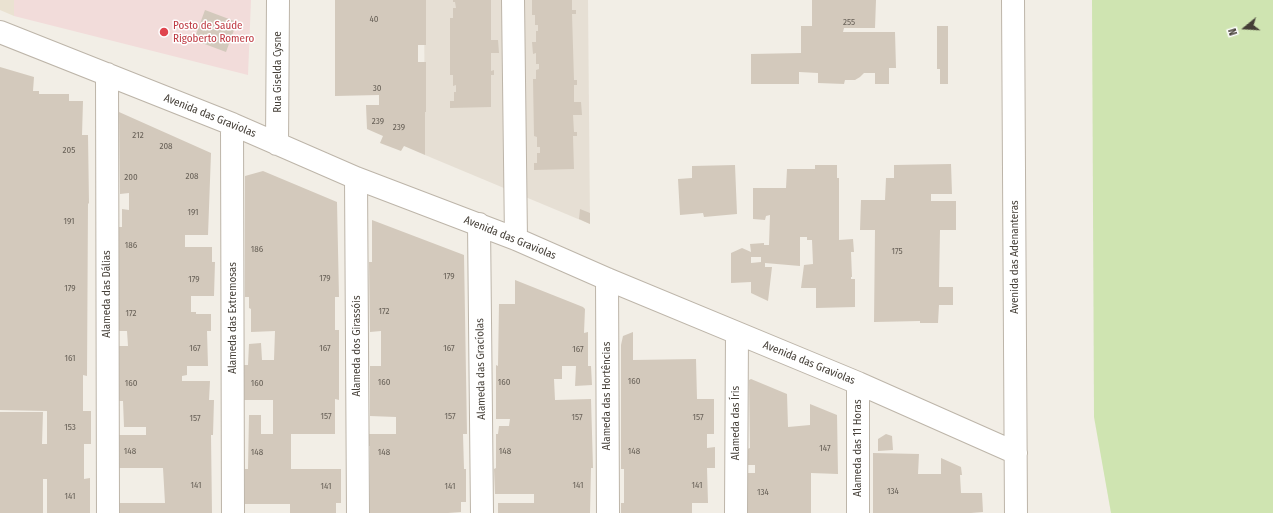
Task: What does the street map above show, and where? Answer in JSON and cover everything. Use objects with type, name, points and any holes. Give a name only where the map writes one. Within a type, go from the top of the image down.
[{"type":"street","name":"Rua Giselda Cysne","points":[[277,144],[278,0]]},
{"type":"street","points":[[513,0],[516,239]]},
{"type":"street","name":"Avenida das Adenanteras","points":[[1013,0],[1016,513]]},
{"type":"street","name":"Avenida das Graviolas","points":[[0,32],[232,124],[356,178],[516,239],[607,279],[858,383],[1016,453]]},
{"type":"street","name":"Alameda das Dálias","points":[[107,74],[108,513]]},
{"type":"street","name":"Alameda das Extremosas","points":[[232,124],[233,513]]},
{"type":"street","name":"Alameda dos Girassóis","points":[[356,178],[358,513]]},
{"type":"street","name":"Alameda das Gracíolas","points":[[479,224],[482,513]]},
{"type":"street","name":"Alameda das Hortências","points":[[607,279],[608,513]]},
{"type":"street","name":"Alameda das Íris","points":[[736,333],[736,513]]},
{"type":"street","name":"Alameda das 11 Horas","points":[[858,383],[858,513]]},
{"type":"shaded area","points":[[0,0],[14,0],[14,16],[0,10]]},
{"type":"shaded area","name":"Posto de Saúde Rigoberto Romero","points":[[14,0],[251,0],[248,75],[14,16]]},
{"type":"shaded area","points":[[424,0],[588,0],[590,224],[425,155]]},
{"type":"green space","points":[[1092,0],[1273,0],[1273,513],[1111,513],[1094,417]]},
{"type":"building","points":[[335,0],[426,0],[426,45],[418,45],[418,62],[426,62],[425,155],[404,146],[401,151],[380,143],[383,136],[367,129],[366,105],[379,105],[379,95],[335,96]]},
{"type":"building","points":[[453,0],[491,0],[491,40],[498,40],[499,53],[491,53],[491,71],[494,70],[494,75],[491,75],[491,107],[450,108],[450,101],[454,101],[454,92],[456,92],[456,85],[453,86],[453,75],[450,75],[450,18],[453,18],[453,8],[456,8]]},
{"type":"building","points":[[532,0],[572,0],[572,10],[576,10],[576,14],[572,14],[574,80],[577,80],[577,85],[574,85],[574,102],[581,102],[582,115],[573,115],[574,132],[577,132],[577,136],[573,136],[574,169],[534,170],[534,163],[537,163],[537,153],[540,153],[540,147],[537,147],[537,137],[534,136],[533,79],[536,79],[536,70],[539,69],[539,64],[536,64],[536,53],[533,54],[532,42],[536,42],[536,31],[538,31],[538,25],[535,25],[535,15],[532,15]]},
{"type":"building","points":[[812,0],[876,0],[875,28],[844,28],[843,32],[895,32],[896,68],[889,68],[889,84],[875,84],[875,73],[864,73],[855,80],[845,80],[844,84],[818,83],[818,73],[799,72],[799,84],[751,84],[751,54],[801,53],[801,26],[812,26]]},
{"type":"building","points":[[205,10],[237,22],[226,52],[194,40]]},
{"type":"building","points":[[937,26],[948,26],[948,84],[940,84],[940,69],[937,69]]},
{"type":"building","points":[[0,67],[34,77],[33,91],[39,91],[39,94],[69,94],[69,101],[83,101],[82,135],[88,135],[89,204],[88,203],[87,376],[83,375],[83,411],[91,411],[91,444],[84,444],[84,479],[90,478],[90,513],[47,513],[47,479],[43,479],[43,513],[0,513],[0,412],[43,412],[42,444],[47,444],[47,411],[0,410]]},
{"type":"building","points":[[119,112],[211,153],[208,235],[185,235],[185,247],[212,247],[212,262],[215,262],[214,296],[191,296],[191,312],[196,312],[196,314],[211,314],[211,331],[207,331],[208,366],[187,366],[187,375],[182,376],[182,381],[210,381],[209,400],[214,400],[213,435],[211,435],[212,513],[119,513],[119,503],[165,503],[163,468],[117,468],[118,435],[146,435],[146,427],[124,427],[123,401],[118,401],[119,346],[128,346],[127,331],[119,331],[119,227],[122,227],[122,209],[129,210],[129,193],[120,194]]},
{"type":"building","points":[[951,164],[952,194],[931,194],[931,201],[956,201],[956,230],[940,230],[939,287],[953,287],[953,305],[939,305],[938,323],[920,323],[920,321],[874,322],[875,230],[860,230],[861,200],[885,200],[886,178],[894,178],[894,165]]},
{"type":"building","points":[[735,165],[737,214],[704,217],[703,213],[680,215],[678,179],[692,178],[692,166]]},
{"type":"building","points":[[815,165],[837,165],[837,178],[839,178],[839,240],[853,239],[854,252],[851,252],[851,279],[855,279],[855,307],[816,308],[816,288],[801,288],[804,265],[813,264],[812,240],[807,240],[807,237],[800,237],[800,266],[765,263],[765,267],[772,267],[768,301],[751,293],[751,282],[731,283],[731,253],[742,248],[751,252],[750,244],[764,243],[764,245],[769,245],[770,215],[766,216],[765,220],[753,219],[753,188],[786,188],[787,169],[815,169]],"holes":[[[751,257],[761,257],[761,262],[751,263]]]},
{"type":"building","points":[[263,171],[337,202],[339,297],[335,297],[335,330],[339,330],[339,400],[335,399],[335,434],[291,434],[291,469],[341,469],[341,503],[336,503],[336,513],[290,513],[290,504],[245,504],[245,469],[248,469],[249,415],[261,415],[261,434],[273,434],[273,400],[243,400],[244,365],[248,365],[249,344],[261,343],[262,360],[274,360],[275,331],[251,332],[251,309],[249,308],[249,297],[245,297],[245,176]]},
{"type":"building","points":[[580,209],[590,213],[590,224],[579,219]]},
{"type":"building","points":[[372,220],[464,255],[467,434],[463,434],[464,469],[466,469],[466,502],[461,502],[461,512],[370,513],[370,446],[367,446],[367,434],[396,434],[396,417],[370,416],[370,366],[381,366],[381,331],[370,332],[369,262],[372,262]]},
{"type":"building","points":[[515,280],[585,309],[584,333],[588,332],[588,366],[591,366],[592,385],[575,386],[576,366],[562,366],[562,379],[554,379],[555,400],[591,399],[593,468],[591,468],[590,513],[498,513],[498,503],[534,503],[534,494],[495,494],[494,469],[496,468],[496,434],[498,434],[499,426],[509,426],[510,419],[496,419],[496,365],[498,366],[499,304],[515,304]]},
{"type":"building","points":[[633,332],[633,360],[696,359],[697,399],[714,399],[714,434],[707,434],[707,448],[715,447],[715,468],[707,468],[708,503],[692,503],[692,513],[621,513],[621,503],[624,503],[624,469],[621,469],[621,345],[623,336]]},
{"type":"building","points":[[751,379],[787,394],[788,427],[810,425],[810,404],[837,415],[838,474],[811,473],[811,513],[745,513],[745,473],[755,473],[755,465],[745,465],[745,450],[750,448],[749,380]]},
{"type":"building","points":[[886,434],[892,436],[893,450],[878,451],[878,439]]},
{"type":"building","points":[[873,453],[919,454],[918,474],[941,474],[941,458],[961,467],[961,493],[982,493],[983,512],[873,513]]},
{"type":"place","name":"Posto de Saúde Rigoberto Romero","points":[[164,32]]}]
